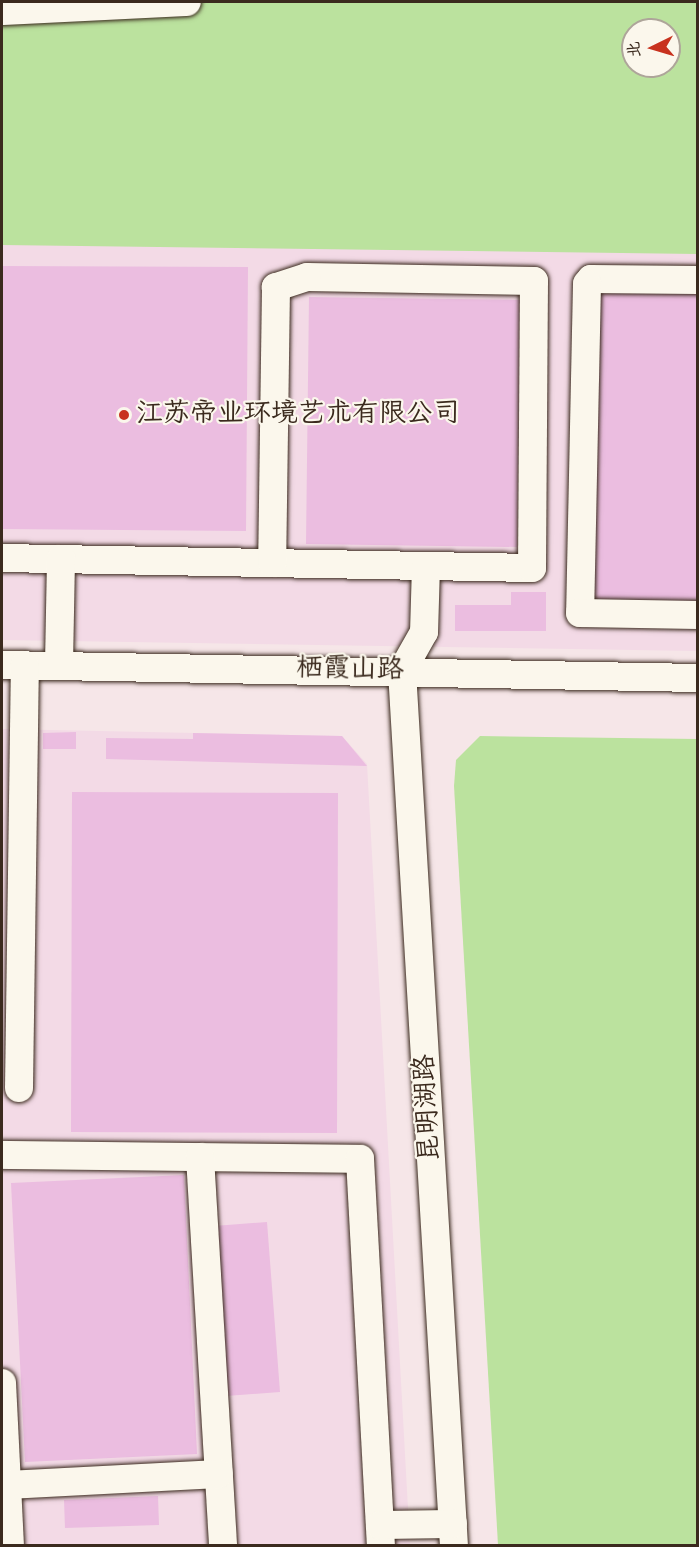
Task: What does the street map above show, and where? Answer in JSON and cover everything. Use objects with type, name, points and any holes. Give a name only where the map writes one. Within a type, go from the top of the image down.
[{"type":"street","points":[[3,8],[187,2]]},
{"type":"street","points":[[2,558],[532,568],[534,281],[308,277],[276,286],[272,563]]},
{"type":"street","points":[[698,280],[591,279],[587,284],[579,613],[698,615]]},
{"type":"street","points":[[59,664],[61,559]]},
{"type":"street","points":[[402,670],[424,632],[426,566]]},
{"type":"street","points":[[13,665],[11,942],[19,1088]]},
{"type":"street","name":"栖霞山路","points":[[13,665],[402,670],[698,678]]},
{"type":"street","name":"昆明湖路","points":[[402,670],[454,1535]]},
{"type":"street","points":[[2,1155],[360,1159],[380,1535],[454,1535]]},
{"type":"street","points":[[200,1157],[223,1545]]},
{"type":"street","points":[[2,1383],[10,1545]]},
{"type":"street","points":[[7,1485],[219,1474]]},
{"type":"shaded area","points":[[2,2],[697,2],[697,651],[2,640]]},
{"type":"shaded area","points":[[2,729],[342,736],[367,764],[410,1545],[2,1546]]},
{"type":"green space","points":[[2,2],[697,2],[697,254],[2,245]]},
{"type":"green space","points":[[480,736],[697,739],[697,1545],[498,1545],[454,786],[456,760]]},
{"type":"building","name":"江苏帝业环境艺术有限公司","points":[[2,266],[248,267],[246,531],[2,529]]},
{"type":"building","points":[[594,285],[698,287],[698,603],[589,602]]},
{"type":"building","points":[[309,297],[520,300],[517,547],[306,544]]},
{"type":"building","points":[[511,592],[546,592],[546,631],[455,631],[455,605],[511,605]]},
{"type":"building","points":[[76,732],[76,749],[43,749],[43,733]]},
{"type":"building","points":[[193,733],[342,736],[367,766],[106,759],[106,738],[193,739]]},
{"type":"building","points":[[72,792],[338,793],[337,1133],[71,1132]]},
{"type":"building","points":[[184,1175],[197,1454],[25,1462],[11,1183]]},
{"type":"building","points":[[267,1222],[280,1392],[226,1396],[214,1226]]},
{"type":"building","points":[[158,1496],[159,1525],[65,1528],[64,1500]]},
{"type":"place","name":"江苏帝业环境艺术有限公司","points":[[124,415]]}]
